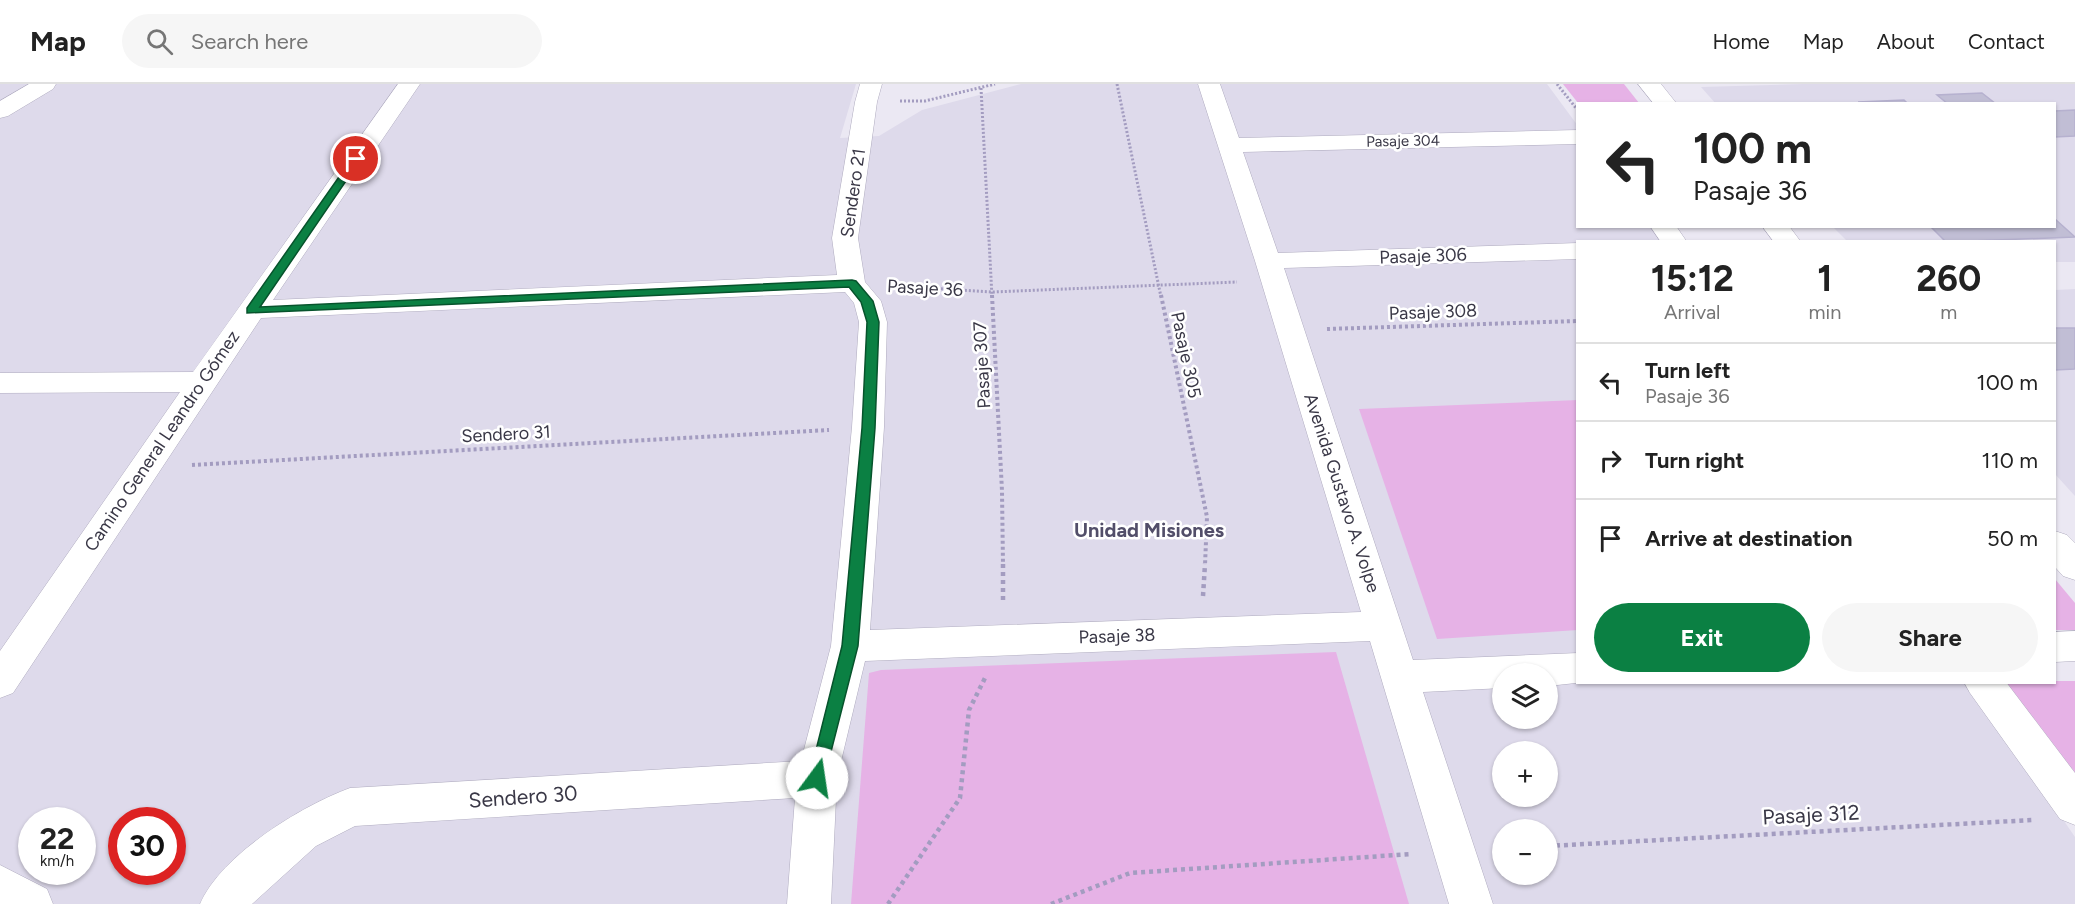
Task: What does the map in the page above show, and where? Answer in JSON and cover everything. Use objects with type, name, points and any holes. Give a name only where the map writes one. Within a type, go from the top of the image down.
[{"type":"street","points":[[0,111],[45,84]]},
{"type":"street","name":"Camino General Leandro Gómez","points":[[0,682],[202,382],[409,84]]},
{"type":"street","name":"Avenida Gustavo A. Volpe","points":[[1209,84],[1290,330],[1471,904]]},
{"type":"street","points":[[1649,84],[1664,102]]},
{"type":"street","name":"Sendero 21","points":[[809,904],[817,778],[850,646],[868,428],[873,322],[867,301],[852,283],[845,238],[869,93]]},
{"type":"street","name":"Pasaje 304","points":[[1228,145],[1576,137]]},
{"type":"street","points":[[1777,228],[1786,240]]},
{"type":"street","name":"Pasaje 306","points":[[1271,271],[1576,251]]},
{"type":"street","points":[[252,310],[852,283]]},
{"type":"street","points":[[0,383],[202,382]]},
{"type":"street","points":[[2056,545],[2075,567]]},
{"type":"street","name":"Pasaje 38","points":[[850,646],[1384,626]]},
{"type":"street","points":[[2056,647],[2075,646]]},
{"type":"street","points":[[1401,678],[1576,669]]},
{"type":"street","points":[[1984,684],[2075,806]]},
{"type":"street","name":"Sendero 30","points":[[222,904],[251,874],[301,832],[350,807],[817,778]]},
{"type":"street","points":[[0,886],[31,904]]},
{"type":"path","points":[[869,93],[925,100],[995,84]]},
{"type":"path","name":"Pasaje 305","points":[[1117,84],[1208,517],[1201,633]]},
{"type":"path","points":[[1557,84],[1576,108]]},
{"type":"path","name":"Pasaje 307","points":[[981,88],[1002,491],[1004,641]]},
{"type":"path","name":"Pasaje 36","points":[[852,283],[992,292],[1158,285],[1271,271]]},
{"type":"path","name":"Pasaje 308","points":[[1290,330],[1576,321]]},
{"type":"path","name":"Sendero 31","points":[[144,467],[868,428]]},
{"type":"path","points":[[888,904],[960,798],[969,710],[1004,641]]},
{"type":"path","name":"Pasaje 312","points":[[1558,845],[2039,819]]},
{"type":"path","points":[[1051,904],[1130,873],[1455,851]]},
{"type":"shaded area","points":[[0,84],[856,84],[840,138],[879,136],[922,110],[1021,84],[1547,84],[1576,123],[1576,228],[1653,228],[1662,240],[1576,240],[1576,684],[1970,684],[2075,837],[2075,904],[0,904]]},
{"type":"shaded area","points":[[1563,84],[1624,84],[1638,102],[1577,102]]},
{"type":"shaded area","points":[[1803,84],[2075,84],[2075,262],[2056,262],[2056,240],[1846,240],[1834,228],[2056,228],[2056,102],[1714,102],[1701,87]]},
{"type":"shaded area","points":[[2075,289],[2075,496],[2056,475],[2056,290]]},
{"type":"shaded area","points":[[1576,400],[1576,630],[1437,639],[1359,409]]},
{"type":"shaded area","points":[[2056,580],[2075,603],[2075,630],[2056,630]]},
{"type":"shaded area","points":[[1336,652],[1409,904],[851,904],[869,673],[881,670]]},
{"type":"shaded area","points":[[2056,681],[2075,681],[2075,778],[2004,684],[2056,684]]},
{"type":"building","points":[[1982,93],[1993,102],[1946,102],[1937,95]]},
{"type":"building","points":[[1904,100],[1906,102],[1858,102]]},
{"type":"building","points":[[2075,110],[2075,136],[2056,137],[2056,111]]},
{"type":"building","points":[[2056,220],[2075,237],[1998,240],[1944,240],[1932,228],[2056,228]]},
{"type":"building","points":[[2056,328],[2075,328],[2075,369],[2056,370]]},
{"type":"district","name":"Unidad Misiones","points":[[1149,530]]},
{"type":"route","points":[[356,159],[252,310],[852,283],[867,301],[873,322],[868,428],[850,646],[817,778]]}]
